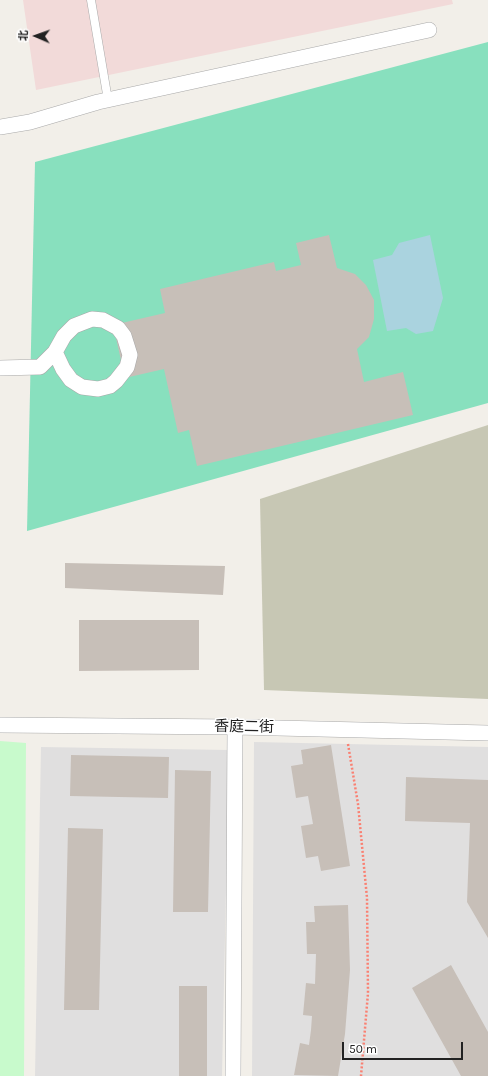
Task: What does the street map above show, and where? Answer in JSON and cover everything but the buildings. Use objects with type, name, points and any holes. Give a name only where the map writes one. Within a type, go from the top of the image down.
[{"type":"street","points":[[0,127],[30,122],[108,100],[429,30]]},
{"type":"street","points":[[0,368],[40,367],[55,352],[64,336],[74,326],[92,319],[103,320],[118,328],[124,336],[130,355],[127,367],[116,381],[110,386],[98,389],[82,387],[71,380],[63,369],[55,352]]},
{"type":"street","name":"香庭二街","points":[[0,725],[235,727],[488,733]]},
{"type":"street","points":[[233,1076],[235,727]]},
{"type":"lane","points":[[91,0],[108,100]]},
{"type":"path","points":[[346,730],[358,804],[367,898],[368,993],[361,1076]]},
{"type":"shaded area","points":[[23,0],[452,0],[453,4],[36,90]]},
{"type":"shaded area","points":[[488,425],[488,699],[264,690],[260,499]]},
{"type":"shaded area","points":[[254,742],[488,747],[488,1076],[252,1076]]},
{"type":"shaded area","points":[[41,747],[229,750],[222,1076],[35,1076]]},
{"type":"green space","points":[[488,42],[488,403],[27,531],[35,162]]},
{"type":"green space","points":[[0,741],[26,743],[24,1076],[0,1076]]},
{"type":"water","points":[[430,235],[443,298],[433,331],[416,334],[406,328],[387,331],[373,260],[392,255],[399,243]]}]
